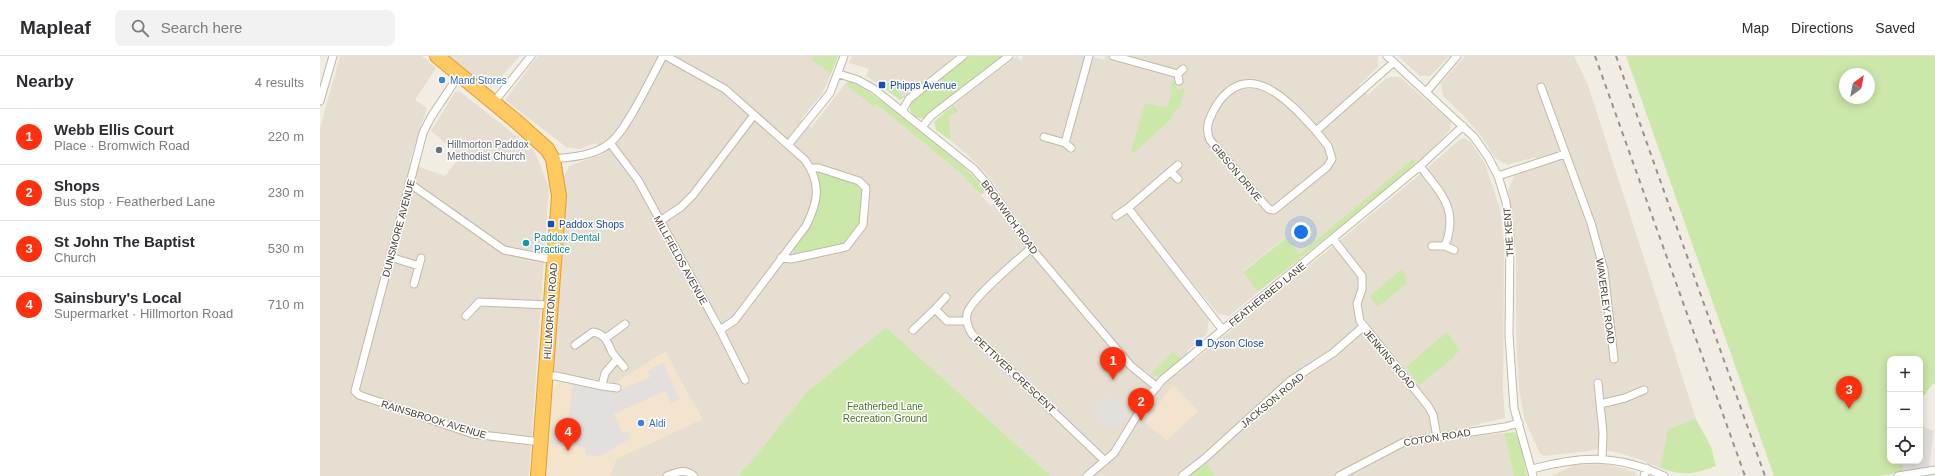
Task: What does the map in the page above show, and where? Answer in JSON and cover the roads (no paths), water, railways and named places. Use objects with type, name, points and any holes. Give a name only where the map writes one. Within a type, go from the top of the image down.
[{"type":"highway","points":[[438,56],[537,139],[554,159]]},
{"type":"highway","name":"HILLMORTON ROAD","points":[[538,476],[559,196],[554,159]]},
{"type":"street","points":[[320,101],[333,56]]},
{"type":"street","points":[[494,102],[531,56]]},
{"type":"street","points":[[554,159],[586,154],[610,143],[624,124],[664,56],[725,89],[805,160],[811,168],[815,181],[817,197],[815,209],[806,226],[735,320],[720,330]]},
{"type":"street","points":[[788,145],[830,93],[839,74],[844,56]]},
{"type":"street","points":[[902,111],[909,99],[962,56]]},
{"type":"street","points":[[922,127],[931,116],[1009,56]]},
{"type":"street","points":[[1064,143],[1089,56]]},
{"type":"street","points":[[1112,56],[1180,75]]},
{"type":"street","name":"THE KENT","points":[[1387,56],[1427,91],[1474,137],[1488,157],[1498,176],[1506,202],[1509,221],[1510,363],[1514,408],[1533,472]]},
{"type":"street","points":[[1427,91],[1457,56]]},
{"type":"street","points":[[1316,131],[1394,62]]},
{"type":"street","name":"BROMWICH ROAD","points":[[839,74],[858,80],[874,89],[974,169],[988,185],[1031,248],[1131,366],[1157,387]]},
{"type":"street","name":"DUNSMORE AVENUE","points":[[355,389],[423,133],[459,75]]},
{"type":"street","name":"GIBSON DRIVE","points":[[1246,79],[1263,82],[1274,87],[1316,131],[1328,146],[1332,159],[1327,167],[1274,210],[1269,209],[1265,205],[1210,140],[1207,128],[1208,121],[1224,91],[1237,82],[1246,79]]},
{"type":"street","name":"WAVERLEY ROAD","points":[[1541,87],[1591,223],[1604,270],[1614,359]]},
{"type":"street","points":[[660,221],[681,207],[693,195],[754,115]]},
{"type":"street","name":"FEATHERBED LANE","points":[[1087,476],[1105,461],[1120,443],[1149,396],[1162,380],[1420,166],[1463,126]]},
{"type":"street","points":[[1044,138],[1064,143],[1072,148]]},
{"type":"street","name":"MILLFIELDS AVENUE","points":[[610,143],[638,180],[720,330],[745,380]]},
{"type":"street","points":[[1498,176],[1565,154]]},
{"type":"street","points":[[1116,216],[1128,208],[1178,165]]},
{"type":"street","points":[[1420,166],[1444,198],[1450,214],[1450,231],[1445,246]]},
{"type":"street","points":[[782,258],[791,259],[844,248],[863,225],[866,188],[863,184],[859,180],[818,168],[811,168]]},
{"type":"street","points":[[1170,172],[1178,179]]},
{"type":"street","points":[[409,183],[504,250],[554,260]]},
{"type":"street","points":[[1128,208],[1222,329]]},
{"type":"street","name":"JENKINS ROAD","points":[[1333,239],[1362,276],[1362,289],[1358,304],[1360,321],[1428,406],[1433,415],[1437,437]]},
{"type":"street","points":[[1432,246],[1445,246],[1454,250]]},
{"type":"street","points":[[935,309],[947,321],[967,321],[967,313],[979,296],[1031,248]]},
{"type":"street","points":[[390,257],[420,262],[414,284]]},
{"type":"street","points":[[913,330],[946,297]]},
{"type":"street","points":[[466,316],[479,302],[551,305]]},
{"type":"street","name":"PETTIVER CRESCENT","points":[[967,321],[968,328],[972,334],[1105,461]]},
{"type":"street","points":[[606,338],[625,324]]},
{"type":"street","name":"JACKSON ROAD","points":[[1182,476],[1204,459],[1290,381],[1333,353],[1364,326]]},
{"type":"street","points":[[575,346],[593,332],[600,334],[606,338],[617,360],[624,367]]},
{"type":"street","points":[[602,386],[605,373],[617,360]]},
{"type":"street","points":[[546,376],[556,376],[617,388]]},
{"type":"street","points":[[1598,383],[1603,433],[1602,459]]},
{"type":"street","name":"RAINSBROOK AVENUE","points":[[355,389],[359,395],[473,434],[541,442]]},
{"type":"street","points":[[1600,404],[1625,398],[1644,390]]},
{"type":"street","name":"COTON ROAD","points":[[1339,476],[1395,445],[1404,442],[1505,427],[1519,423]]},
{"type":"street","points":[[1533,472],[1566,460],[1602,459],[1647,468],[1664,476]]},
{"type":"street","points":[[1644,476],[1647,468]]},
{"type":"street","points":[[1898,476],[1935,470]]},
{"type":"street","points":[[667,476],[682,471],[689,472],[694,476]]},
{"type":"railway","points":[[1595,56],[1745,476]]},
{"type":"railway","points":[[1616,56],[1765,476]]},
{"type":"place","name":"Mand Stores","points":[[442,80]]},
{"type":"place","name":"Phipps Avenue","points":[[882,85]]},
{"type":"place","name":"Hillmorton Paddox Methodist Church","points":[[439,150]]},
{"type":"place","name":"Paddox Shops","points":[[551,224]]},
{"type":"place","name":"Paddox Dental Practice","points":[[526,243]]},
{"type":"place","name":"Dyson Close","points":[[1199,343]]},
{"type":"place","name":"Webb Ellis Court","points":[[1113,380]]},
{"type":"place","name":"St John The Baptist","points":[[1849,409]]},
{"type":"place","name":"Shops","points":[[1141,421]]},
{"type":"place","name":"Aldi","points":[[641,423]]},
{"type":"place","name":"Sainsbury's Local","points":[[568,451]]},
{"type":"park label","name":"Featherbed Lane Recreation Ground","points":[[885,412]]}]
